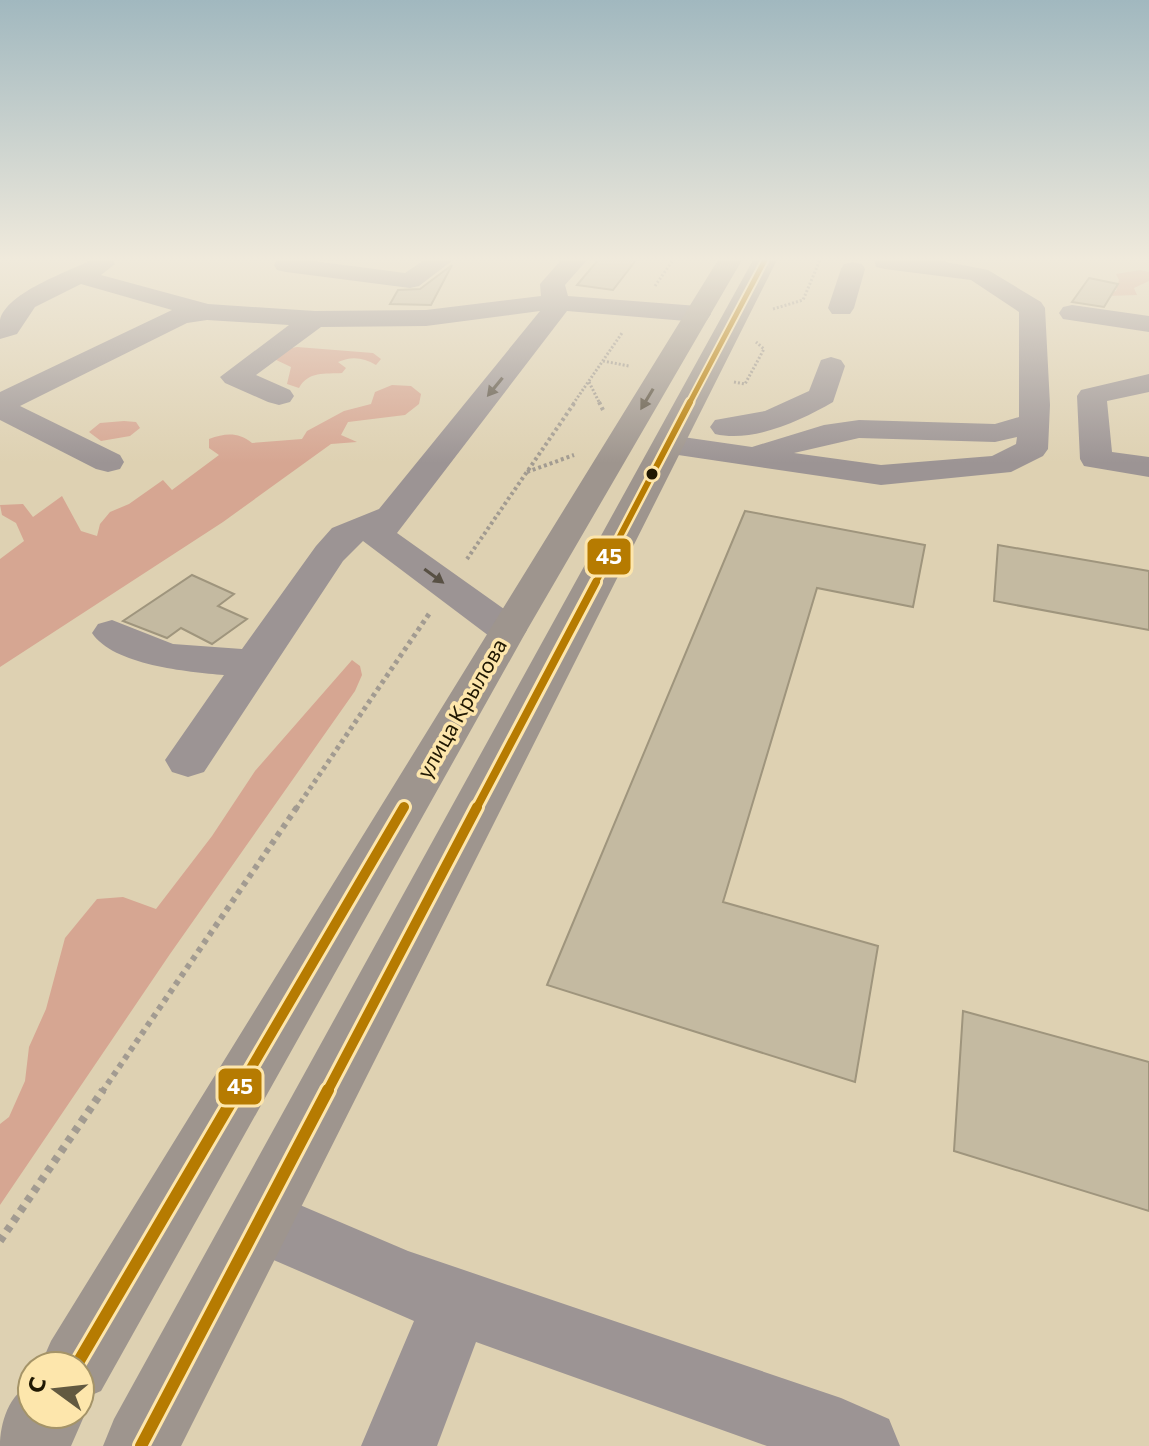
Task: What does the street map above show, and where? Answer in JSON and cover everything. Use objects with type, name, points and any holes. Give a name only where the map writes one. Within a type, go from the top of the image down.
[{"type":"main road","name":"улица Крылова","points":[[85,1350],[507,630],[690,327]]},
{"type":"main road","points":[[141,1446],[730,327]]},
{"type":"street","points":[[0,406],[154,327]]},
{"type":"street","points":[[279,396],[235,377],[303,327]]},
{"type":"street","points":[[507,630],[377,535],[541,327]]},
{"type":"street","points":[[674,435],[744,456],[881,475],[999,465],[1032,449],[1032,327]]},
{"type":"street","points":[[674,435],[713,428],[754,426],[793,413],[822,396],[831,366]]},
{"type":"street","points":[[1092,396],[1149,383]]},
{"type":"street","points":[[1034,389],[1149,404]]},
{"type":"street","points":[[1092,396],[1096,459],[1149,467]]},
{"type":"street","points":[[0,406],[108,462]]},
{"type":"street","points":[[744,456],[792,446],[835,432],[859,429],[995,433],[1034,423]]},
{"type":"street","points":[[188,760],[329,554],[345,536],[390,517]]},
{"type":"street","points":[[112,633],[167,657],[253,664]]},
{"type":"street","points":[[260,1221],[406,1284],[841,1435],[862,1446]]},
{"type":"street","points":[[399,1446],[457,1301]]},
{"type":"path","points":[[0,1241],[626,327]]},
{"type":"path","points":[[745,384],[764,349],[755,342],[760,332]]},
{"type":"path","points":[[589,382],[605,408],[597,420]]},
{"type":"path","points":[[526,472],[575,455]]},
{"type":"shaded area","points":[[297,347],[373,353],[381,359],[376,365],[357,358],[343,360],[338,362],[346,368],[342,373],[312,376],[299,388],[287,384],[291,367],[272,358],[281,350]]},
{"type":"shaded area","points":[[392,385],[411,386],[421,394],[419,404],[405,415],[348,422],[341,435],[357,442],[331,444],[223,522],[0,667],[0,559],[24,541],[16,523],[2,515],[0,505],[23,504],[33,517],[62,496],[81,531],[97,536],[100,524],[110,512],[129,504],[163,480],[172,490],[219,455],[209,448],[209,439],[232,435],[252,443],[302,439],[307,431],[344,411],[371,404],[375,392]]},
{"type":"shaded area","points":[[136,422],[140,428],[130,436],[101,441],[89,432],[100,423]]},
{"type":"shaded area","points":[[352,660],[360,666],[362,675],[355,691],[170,954],[0,1205],[0,1124],[9,1117],[25,1081],[29,1047],[46,1009],[65,938],[97,899],[123,897],[156,909],[212,836],[255,771]]},
{"type":"building","points":[[745,511],[925,545],[913,607],[817,588],[723,902],[878,946],[855,1082],[547,985]]},
{"type":"building","points":[[998,545],[1149,571],[1149,630],[994,601]]},
{"type":"building","points":[[192,575],[234,594],[218,606],[247,619],[212,644],[181,628],[167,638],[123,621]]},
{"type":"building","points":[[963,1011],[1149,1062],[1149,1211],[954,1151]]},
{"type":"transit line","name":"45","points":[[141,1446],[729,327]]},
{"type":"transit line","name":"45","points":[[85,1350],[404,807]]}]
